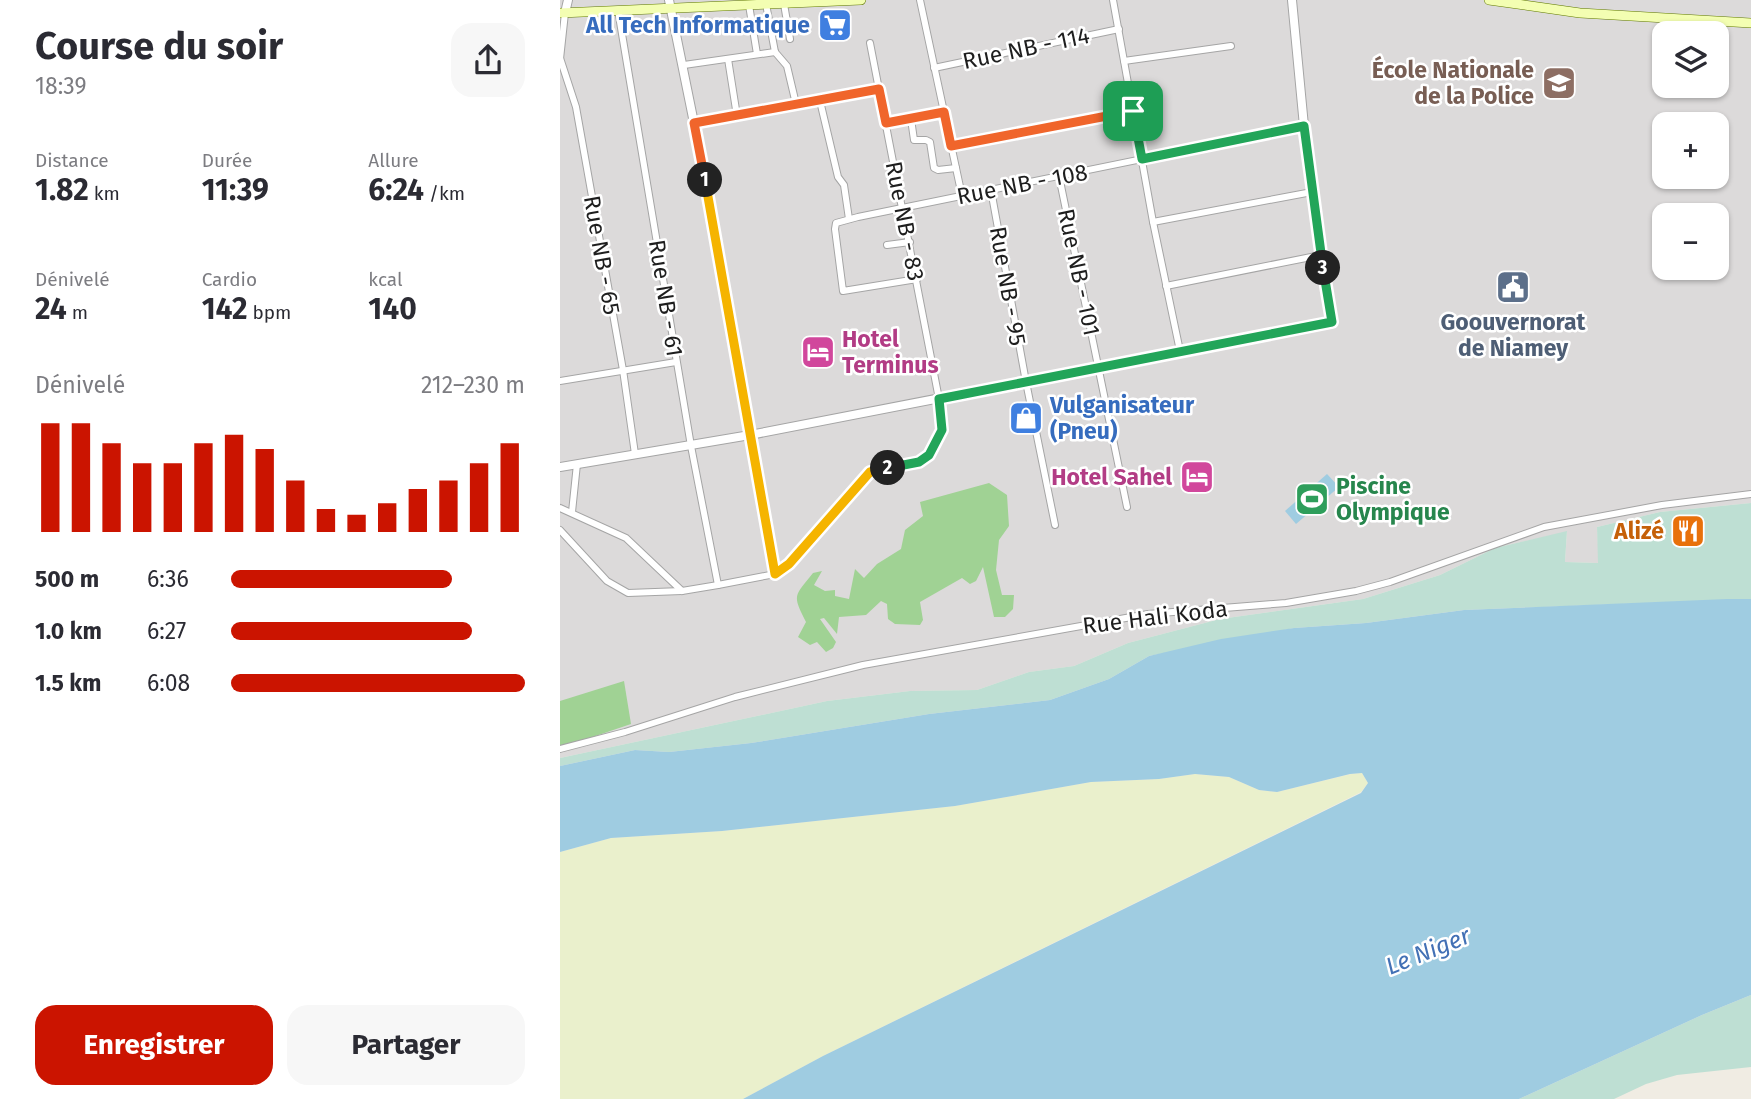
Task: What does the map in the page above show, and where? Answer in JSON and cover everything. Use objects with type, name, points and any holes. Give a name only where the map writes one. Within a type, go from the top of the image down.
[{"type":"main road","points":[[563,13],[670,4],[749,5],[861,0]]},
{"type":"main road","points":[[1489,0],[1580,13],[1751,23]]},
{"type":"street","points":[[560,58],[563,13],[568,0]]},
{"type":"street","points":[[920,0],[962,196]]},
{"type":"street","points":[[1113,0],[1153,222],[1180,351]]},
{"type":"street","points":[[560,467],[750,435],[1332,322],[1312,192],[1292,0]]},
{"type":"street","points":[[560,530],[607,581],[628,593],[682,591],[775,574],[684,65],[670,4]]},
{"type":"street","points":[[766,4],[775,52],[787,66],[796,104]]},
{"type":"street","points":[[784,4],[790,39]]},
{"type":"street","points":[[749,5],[757,54]]},
{"type":"street","name":"Rue NB - 61","points":[[618,10],[676,362],[718,585]]},
{"type":"street","name":"Rue NB - 114","points":[[934,68],[1119,29]]},
{"type":"street","name":"Rue NB - 83","points":[[775,574],[789,564],[870,472],[919,462],[929,455],[942,430],[939,399],[917,279],[870,43]]},
{"type":"street","points":[[1124,61],[1231,46]]},
{"type":"street","points":[[684,65],[775,52]]},
{"type":"street","name":"Rue NB - 65","points":[[560,58],[576,107],[623,370],[635,454]]},
{"type":"street","points":[[728,58],[737,116]]},
{"type":"street","points":[[694,123],[879,89]]},
{"type":"street","points":[[820,101],[838,177],[844,185],[849,219]]},
{"type":"street","points":[[951,146],[1133,111]]},
{"type":"street","points":[[886,123],[944,112]]},
{"type":"street","points":[[911,119],[915,140],[930,142],[935,169],[956,168]]},
{"type":"street","name":"Rue NB - 108","points":[[917,279],[842,290],[835,226],[838,222],[849,219],[1304,126]]},
{"type":"street","name":"Rue NB - 101","points":[[1059,176],[1127,507]]},
{"type":"street","name":"Rue NB - 95","points":[[991,190],[1055,525]]},
{"type":"street","points":[[1153,222],[1312,192]]},
{"type":"street","points":[[887,245],[910,242]]},
{"type":"street","points":[[1166,286],[1321,255]]},
{"type":"street","points":[[560,382],[676,362]]},
{"type":"street","points":[[572,512],[577,464]]},
{"type":"street","name":"Rue Hali Koda","points":[[560,749],[625,733],[735,697],[863,665],[1148,614],[1286,603],[1356,591],[1390,582],[1544,527],[1662,505],[1751,494]]},
{"type":"street","points":[[560,508],[626,538],[682,591]]},
{"type":"shaded area","points":[[560,0],[1751,0],[1751,503],[1660,512],[1597,527],[1599,563],[1565,562],[1567,532],[1495,548],[1440,575],[1363,599],[1220,619],[1128,643],[1074,666],[1029,672],[977,690],[910,691],[827,701],[560,758]]},
{"type":"shaded area","points":[[1751,503],[1751,599],[1464,610],[1366,623],[1294,628],[1149,656],[1109,679],[1050,700],[929,714],[751,743],[669,752],[635,750],[560,766],[560,758],[827,701],[910,691],[977,690],[1029,672],[1074,666],[1128,643],[1220,619],[1363,599],[1440,575],[1495,548],[1567,531],[1565,562],[1598,563],[1597,527],[1660,512]]},
{"type":"shaded area","points":[[1751,995],[1751,1067],[1677,1075],[1646,1084],[1614,1099],[1519,1099],[1702,1015]]},
{"type":"green space","points":[[989,483],[1007,495],[1009,526],[999,540],[996,570],[1002,595],[1014,595],[1013,609],[1005,617],[994,617],[983,567],[976,581],[970,584],[962,578],[920,602],[923,620],[920,625],[895,624],[888,619],[887,604],[881,601],[866,615],[839,617],[837,634],[824,618],[820,619],[836,642],[833,648],[826,652],[817,642],[810,645],[798,637],[806,622],[797,596],[813,573],[822,571],[814,585],[825,591],[835,590],[835,596],[849,599],[855,569],[864,578],[877,564],[901,549],[905,530],[923,516],[920,502]]},
{"type":"green space","points":[[624,681],[631,724],[560,748],[560,701]]},
{"type":"green space","points":[[1362,773],[1368,783],[1361,792],[823,1056],[743,1099],[560,1099],[560,852],[611,838],[722,831],[955,806],[1091,782],[1159,779],[1195,774],[1229,777],[1259,790],[1277,792]]},
{"type":"water","name":"Piscine Olympique","points":[[1327,474],[1339,487],[1296,524],[1285,511]]},
{"type":"water","name":"Le Niger","points":[[1751,599],[1751,995],[1519,1099],[743,1099],[823,1056],[1361,793],[1368,783],[1362,773],[1277,792],[1259,790],[1229,777],[1195,774],[1159,779],[1091,782],[955,806],[722,831],[611,838],[560,852],[560,766],[635,750],[669,752],[751,743],[929,714],[1050,700],[1109,679],[1149,656],[1221,639],[1294,628],[1366,623],[1464,610]]},
{"type":"place","name":"All Tech Informatique","points":[[835,25]]},
{"type":"place","name":"École Nationale de la Police","points":[[1559,83]]},
{"type":"place","name":"Goouvernorat de Niamey","points":[[1513,287]]},
{"type":"place","name":"Hotel Terminus","points":[[818,352]]},
{"type":"place","name":"Vulganisateur (Pneu)","points":[[1026,418]]},
{"type":"place","name":"Hotel Sahel","points":[[1197,477]]},
{"type":"place","name":"Piscine Olympique","points":[[1312,499]]},
{"type":"place","name":"Alizé","points":[[1688,531]]},
{"type":"route","points":[[879,89],[886,123],[944,112],[951,146],[1133,111],[1142,159],[1304,126],[1332,322],[939,399],[942,430],[925,460],[870,472],[789,564],[775,574],[694,123],[879,89]]}]
